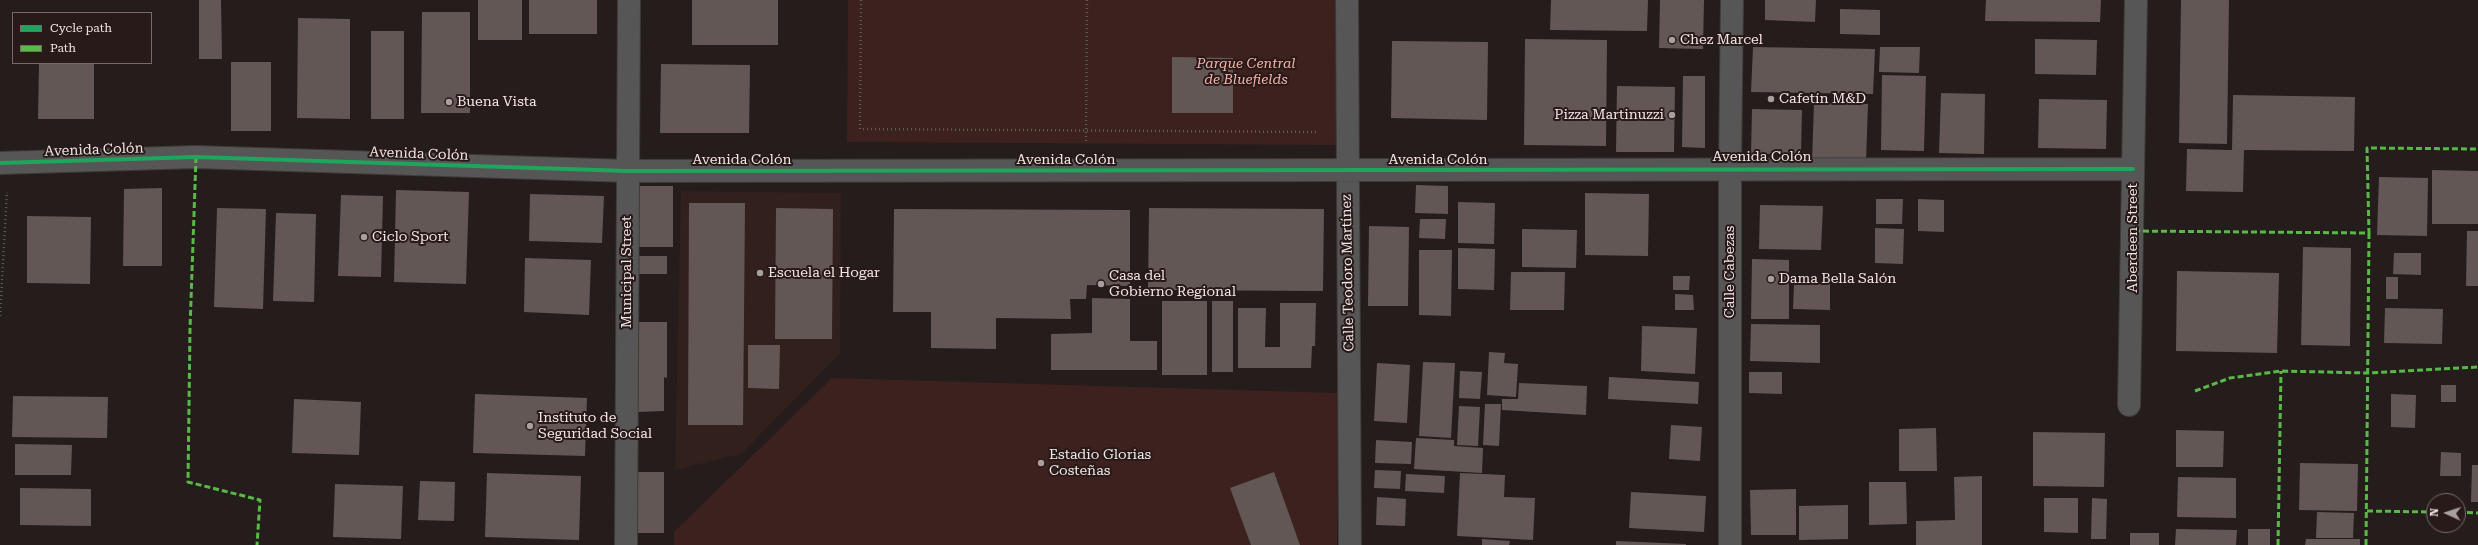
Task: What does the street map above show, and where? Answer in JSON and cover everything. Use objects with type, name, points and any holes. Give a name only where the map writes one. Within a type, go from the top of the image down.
[{"type":"street","name":"Municipal Street","points":[[626,545],[629,0]]},
{"type":"street","name":"Calle Teodoro Martínez","points":[[1348,0],[1350,545]]},
{"type":"street","name":"Calle Cabezas","points":[[1730,545],[1730,168],[1732,0]]},
{"type":"street","name":"Aberdeen Street","points":[[2129,405],[2134,231],[2133,169],[2136,0]]},
{"type":"street","name":"Avenida Colón","points":[[4,164],[196,157],[628,171],[1348,172],[1730,168],[2133,169]]},
{"type":"path","points":[[861,0],[860,128],[1318,132],[1318,124]]},
{"type":"path","points":[[1085,171],[1087,0]]},
{"type":"path","points":[[0,316],[4,164]]},
{"type":"shaded area","name":"Escuela el Hogar","points":[[681,191],[841,193],[840,353],[741,454],[675,470]]},
{"type":"green space","name":"Parque Central de Bluefields","points":[[848,0],[1340,0],[1339,145],[847,142]]},
{"type":"green space","name":"Estadio Glorias Costeñas","points":[[832,378],[1337,393],[1337,545],[674,545],[674,532]]},
{"type":"building","points":[[199,0],[221,0],[222,59],[199,59]]},
{"type":"building","points":[[478,0],[522,0],[522,40],[478,40]]},
{"type":"building","points":[[529,0],[597,0],[597,34],[529,34]]},
{"type":"building","points":[[692,0],[778,0],[778,45],[692,45]]},
{"type":"building","points":[[1551,0],[1648,0],[1647,31],[1550,30]]},
{"type":"building","points":[[1660,0],[1704,0],[1703,49],[1659,48]]},
{"type":"building","points":[[1765,0],[1816,0],[1815,22],[1765,20]]},
{"type":"building","points":[[1986,0],[2101,0],[2100,22],[1985,21]]},
{"type":"building","points":[[2181,0],[2229,0],[2227,144],[2179,143]]},
{"type":"building","points":[[1840,9],[1880,10],[1880,35],[1840,34]]},
{"type":"building","points":[[422,12],[470,12],[470,113],[421,113]]},
{"type":"building","points":[[298,18],[350,19],[350,119],[297,118]]},
{"type":"building","points":[[371,31],[404,31],[404,119],[371,119]]},
{"type":"building","points":[[1525,39],[1607,40],[1606,146],[1524,145]]},
{"type":"building","points":[[2035,39],[2097,40],[2096,75],[2035,74]]},
{"type":"building","points":[[1392,41],[1488,42],[1487,120],[1391,118]]},
{"type":"building","points":[[1753,47],[1875,49],[1873,94],[1751,92]]},
{"type":"building","points":[[1880,47],[1920,47],[1919,73],[1879,72]]},
{"type":"building","points":[[1172,57],[1233,58],[1233,113],[1172,113]]},
{"type":"building","points":[[231,62],[271,62],[271,131],[231,131]]},
{"type":"building","points":[[39,64],[94,64],[94,119],[38,119]]},
{"type":"building","points":[[661,64],[750,65],[749,133],[660,133]]},
{"type":"building","points":[[1882,75],[1926,76],[1924,151],[1881,150]]},
{"type":"building","points":[[1683,76],[1705,76],[1705,148],[1682,147]]},
{"type":"building","points":[[1617,86],[1675,87],[1674,152],[1616,152]]},
{"type":"building","points":[[1941,93],[1985,94],[1984,154],[1939,153]]},
{"type":"building","points":[[2233,95],[2355,97],[2354,151],[2244,150],[2243,192],[2186,191],[2187,149],[2232,150]]},
{"type":"building","points":[[2039,99],[2107,100],[2106,149],[2038,148]]},
{"type":"building","points":[[1814,103],[1868,104],[1866,162],[1812,162]]},
{"type":"building","points":[[1752,109],[1802,110],[1801,154],[1751,154]]},
{"type":"building","points":[[2432,170],[2478,171],[2478,224],[2432,224]]},
{"type":"building","points":[[2379,177],[2428,178],[2427,236],[2377,235]]},
{"type":"building","points":[[1416,185],[1448,186],[1448,214],[1415,213]]},
{"type":"building","points":[[639,186],[673,186],[673,247],[639,247]]},
{"type":"building","points":[[162,188],[162,266],[123,266],[124,189]]},
{"type":"building","points":[[396,190],[469,192],[466,284],[394,282]]},
{"type":"building","points":[[1585,193],[1649,194],[1648,256],[1585,255]]},
{"type":"building","points":[[530,194],[604,196],[602,243],[529,241]]},
{"type":"building","points":[[341,195],[383,196],[381,277],[338,276]]},
{"type":"building","points":[[1876,199],[1903,199],[1902,224],[1876,224]]},
{"type":"building","points":[[1918,199],[1944,200],[1944,232],[1918,231]]},
{"type":"building","points":[[1458,202],[1495,203],[1494,244],[1458,243]]},
{"type":"building","points":[[689,203],[745,203],[743,425],[688,425]]},
{"type":"building","points":[[1760,205],[1823,206],[1821,250],[1759,249]]},
{"type":"building","points":[[217,208],[266,209],[263,309],[214,307]]},
{"type":"building","points":[[776,208],[833,209],[832,339],[775,339]]},
{"type":"building","points":[[1149,208],[1324,209],[1323,291],[1148,290]]},
{"type":"building","points":[[894,209],[1130,210],[1130,286],[1087,285],[1086,299],[1070,299],[1071,319],[996,318],[996,349],[931,348],[931,312],[893,312]]},
{"type":"building","points":[[276,213],[316,214],[314,302],[273,301]]},
{"type":"building","points":[[27,216],[91,217],[90,284],[27,283]]},
{"type":"building","points":[[1420,219],[1446,219],[1445,239],[1419,238]]},
{"type":"building","points":[[1369,226],[1409,227],[1408,306],[1368,306]]},
{"type":"building","points":[[1875,228],[1904,229],[1903,264],[1875,263]]},
{"type":"building","points":[[1522,229],[1577,230],[1576,268],[1522,267]]},
{"type":"building","points":[[2467,231],[2478,231],[2478,286],[2466,286]]},
{"type":"building","points":[[2303,247],[2351,248],[2350,346],[2301,345]]},
{"type":"building","points":[[1458,248],[1495,249],[1494,290],[1458,289]]},
{"type":"building","points":[[1419,250],[1452,250],[1451,316],[1419,315]]},
{"type":"building","points":[[2394,253],[2421,253],[2421,275],[2393,274]]},
{"type":"building","points":[[635,256],[667,256],[667,274],[635,274]]},
{"type":"building","points":[[525,258],[591,260],[589,315],[524,312]]},
{"type":"building","points":[[1752,259],[1789,260],[1789,319],[1751,319]]},
{"type":"building","points":[[2177,271],[2279,273],[2277,353],[2176,351]]},
{"type":"building","points":[[1511,272],[1565,272],[1564,310],[1510,310]]},
{"type":"building","points":[[1673,276],[1690,276],[1689,290],[1673,290]]},
{"type":"building","points":[[2386,277],[2398,277],[2398,299],[2386,299]]},
{"type":"building","points":[[1794,284],[1830,284],[1830,310],[1793,309]]},
{"type":"building","points":[[1675,294],[1693,295],[1694,310],[1675,310]]},
{"type":"building","points":[[1092,298],[1130,299],[1130,341],[1157,341],[1157,370],[1051,370],[1051,334],[1092,333]]},
{"type":"building","points":[[1162,301],[1207,301],[1207,375],[1162,375]]},
{"type":"building","points":[[1212,301],[1233,301],[1233,372],[1212,372]]},
{"type":"building","points":[[1280,303],[1316,303],[1315,346],[1312,346],[1311,368],[1238,368],[1238,308],[1266,308],[1265,347],[1280,347]]},
{"type":"building","points":[[2385,308],[2443,309],[2442,344],[2384,343]]},
{"type":"building","points":[[638,322],[667,322],[667,378],[664,377],[664,411],[638,412]]},
{"type":"building","points":[[1751,324],[1820,325],[1820,363],[1750,361]]},
{"type":"building","points":[[1642,326],[1697,328],[1695,374],[1641,371]]},
{"type":"building","points":[[748,345],[780,345],[779,389],[748,388]]},
{"type":"building","points":[[1489,352],[1505,353],[1504,363],[1518,364],[1516,397],[1487,395]]},
{"type":"building","points":[[1423,362],[1455,363],[1451,438],[1419,436]]},
{"type":"building","points":[[1377,363],[1410,365],[1407,423],[1374,421]]},
{"type":"building","points":[[1460,371],[1482,372],[1480,399],[1459,398]]},
{"type":"building","points":[[1749,372],[1782,372],[1782,394],[1749,393]]},
{"type":"building","points":[[1609,377],[1699,382],[1698,404],[1608,399]]},
{"type":"building","points":[[1519,383],[1587,386],[1586,415],[1502,410],[1502,399],[1518,399]]},
{"type":"building","points":[[2441,385],[2456,385],[2456,402],[2441,402]]},
{"type":"building","name":"Instituto de Seguridad Social","points":[[475,394],[587,398],[585,456],[473,453]]},
{"type":"building","points":[[2391,394],[2416,395],[2415,428],[2391,427]]},
{"type":"building","points":[[13,396],[108,397],[107,438],[12,437]]},
{"type":"building","points":[[294,399],[361,402],[359,455],[292,453]]},
{"type":"building","points":[[1485,404],[1501,404],[1499,446],[1483,445]]},
{"type":"building","points":[[1459,406],[1480,407],[1478,446],[1457,445]]},
{"type":"building","points":[[1671,425],[1702,427],[1700,461],[1669,459]]},
{"type":"building","points":[[1936,428],[1937,471],[1899,471],[1899,429]]},
{"type":"building","points":[[2176,430],[2224,431],[2223,467],[2176,467]]},
{"type":"building","points":[[2033,432],[2105,433],[2104,487],[2033,486]]},
{"type":"building","points":[[1416,438],[1454,440],[1454,446],[1483,448],[1482,473],[1414,469]]},
{"type":"building","points":[[1376,440],[1412,442],[1411,464],[1375,463]]},
{"type":"building","points":[[15,444],[72,445],[71,475],[15,475]]},
{"type":"building","points":[[2441,452],[2461,453],[2461,476],[2440,476]]},
{"type":"building","points":[[2300,463],[2358,464],[2357,511],[2299,510]]},
{"type":"building","points":[[2472,465],[2478,465],[2478,502],[2471,502]]},
{"type":"building","points":[[1375,470],[1401,471],[1400,489],[1374,488]]},
{"type":"building","points":[[636,472],[664,472],[664,533],[635,533]]},
{"type":"building","points":[[1274,472],[1300,545],[1251,545],[1230,488]]},
{"type":"building","points":[[487,473],[581,476],[579,540],[485,537]]},
{"type":"building","points":[[1460,473],[1505,475],[1504,497],[1535,498],[1533,540],[1457,536]]},
{"type":"building","points":[[1406,474],[1445,476],[1444,493],[1405,491]]},
{"type":"building","points":[[1982,476],[1982,545],[1916,545],[1916,521],[1955,520],[1954,477]]},
{"type":"building","points":[[2178,477],[2236,478],[2236,518],[2177,517]]},
{"type":"building","points":[[420,481],[455,482],[454,521],[418,520]]},
{"type":"building","points":[[1869,482],[1906,482],[1907,524],[1869,525]]},
{"type":"building","points":[[335,484],[403,486],[401,539],[333,537]]},
{"type":"building","points":[[20,488],[91,489],[91,526],[20,525]]},
{"type":"building","points":[[1796,489],[1796,535],[1751,535],[1750,490]]},
{"type":"building","points":[[1631,492],[1706,496],[1704,532],[1629,528]]},
{"type":"building","points":[[1377,497],[1406,499],[1405,526],[1376,525]]},
{"type":"building","points":[[2044,498],[2078,498],[2078,533],[2044,532]]},
{"type":"building","points":[[2092,498],[2107,499],[2106,539],[2091,539]]},
{"type":"building","points":[[1848,505],[1848,539],[1799,540],[1799,506]]},
{"type":"building","points":[[2317,512],[2354,513],[2353,538],[2316,538]]},
{"type":"building","points":[[2176,529],[2237,530],[2236,545],[2175,545]]},
{"type":"building","points":[[2248,529],[2270,529],[2270,545],[2248,545]]},
{"type":"building","points":[[2130,533],[2159,533],[2159,545],[2130,545]]},
{"type":"building","points":[[1482,539],[1510,541],[1509,545],[1482,545]]},
{"type":"building","points":[[2306,539],[2360,539],[2360,545],[2305,545]]},
{"type":"building","points":[[1616,541],[1686,544],[1686,545],[1616,545]]},
{"type":"marked path","points":[[2134,231],[2369,233],[2367,148],[2478,149]]},
{"type":"marked path","points":[[196,157],[190,329],[188,482],[260,500],[257,545]]},
{"type":"marked path","points":[[2366,545],[2369,233]]},
{"type":"marked path","points":[[2195,391],[2230,378],[2281,371],[2367,373],[2478,367]]},
{"type":"marked path","points":[[2278,545],[2281,371]]},
{"type":"marked path","points":[[2367,511],[2426,512]]},
{"type":"marked path","points":[[2466,512],[2478,513]]},
{"type":"cycle path","points":[[0,163],[196,157],[628,171],[2133,169]]},
{"type":"place","name":"Chez Marcel","points":[[1672,40]]},
{"type":"place","name":"Cafetín M&D","points":[[1771,99]]},
{"type":"place","name":"Buena Vista","points":[[449,102]]},
{"type":"place","name":"Pizza Martinuzzi","points":[[1672,115]]},
{"type":"place","name":"Ciclo Sport","points":[[364,237]]},
{"type":"place","name":"Escuela el Hogar","points":[[760,273]]},
{"type":"place","name":"Dama Bella Salón","points":[[1771,279]]},
{"type":"place","name":"Casa del Gobierno Regional","points":[[1101,284]]},
{"type":"place","name":"Instituto de Seguridad Social","points":[[530,426]]},
{"type":"place","name":"Estadio Glorias Costeñas","points":[[1041,463]]}]
